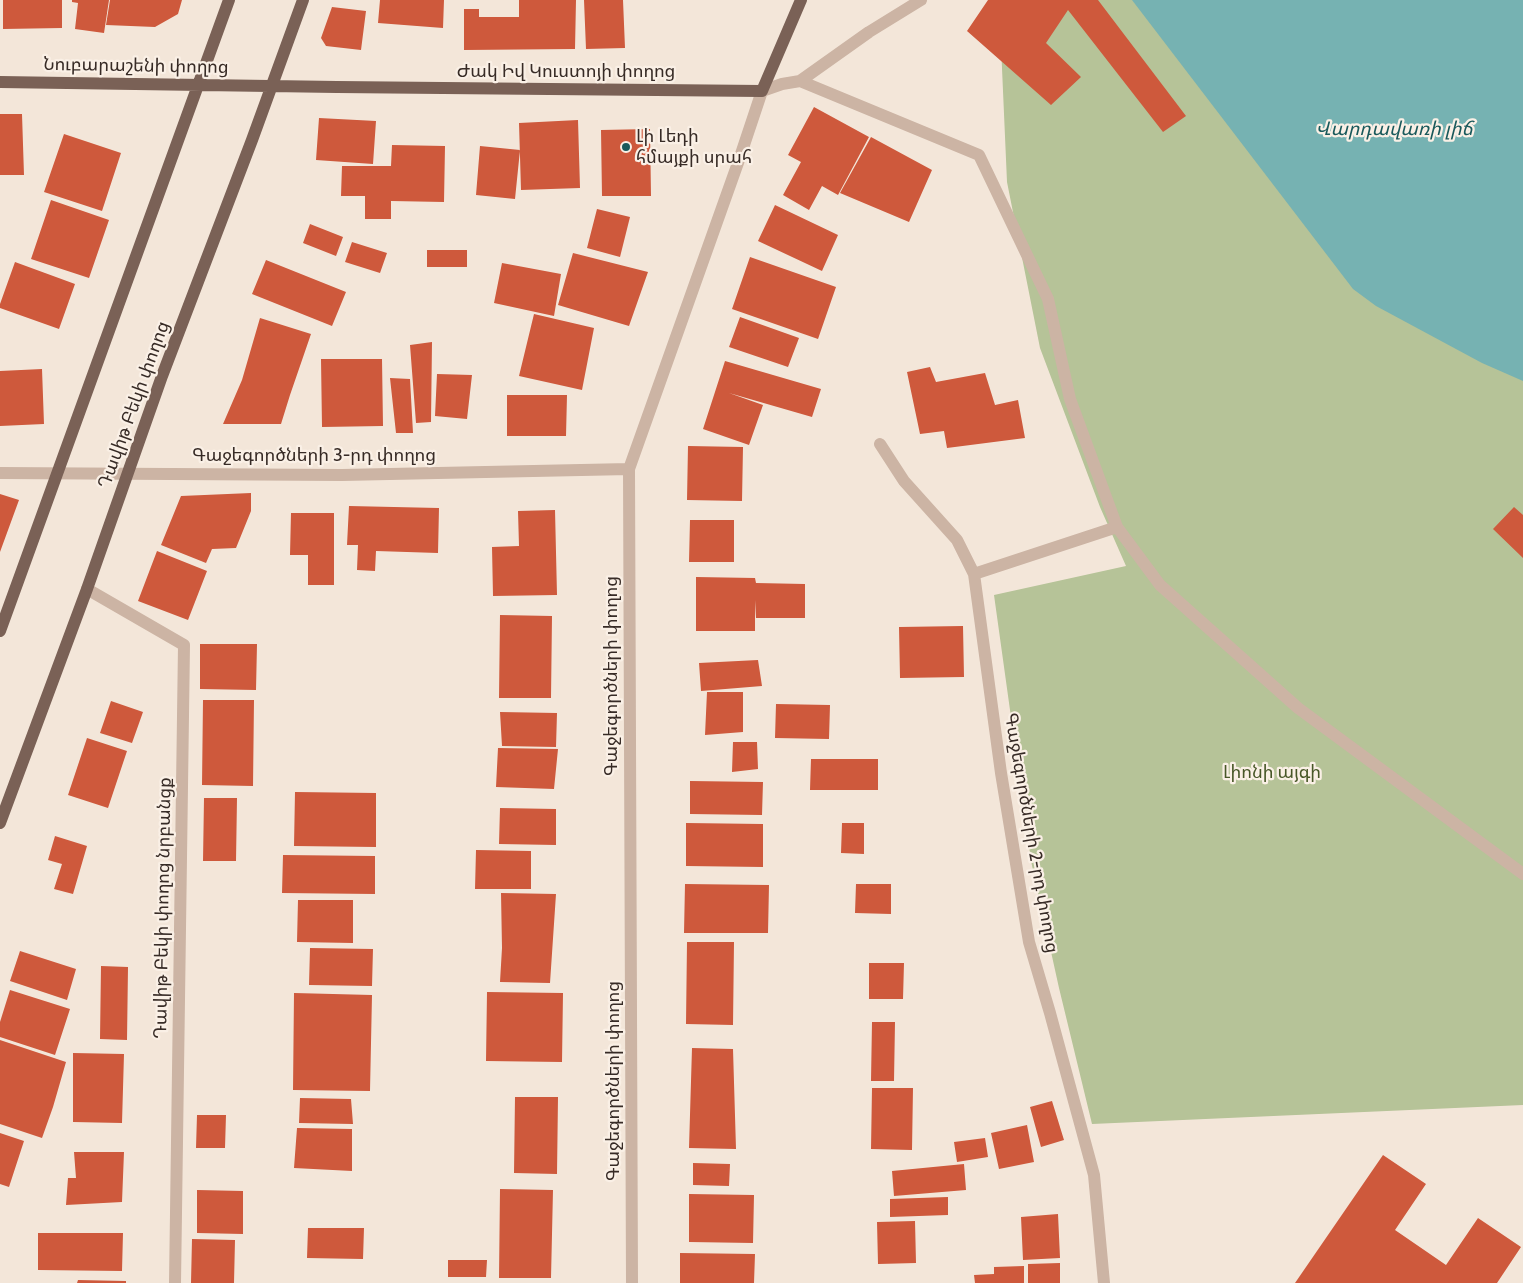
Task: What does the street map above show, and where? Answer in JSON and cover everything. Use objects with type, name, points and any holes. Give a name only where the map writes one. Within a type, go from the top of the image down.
[{"type":"main road","points":[[0,631],[229,0]]},
{"type":"main road","name":"Դավիթ Բեկի փողոց","points":[[0,823],[87,589],[162,376],[272,87],[303,0]]},
{"type":"main road","points":[[762,91],[801,0]]},
{"type":"main road","name":"Նուբարաշենի փողոց","points":[[0,82],[198,84],[272,87]]},
{"type":"main road","name":"Ժակ Իվ Կուստոյի փողոց","points":[[272,87],[762,91]]},
{"type":"street","points":[[762,91],[782,84],[800,81],[869,32],[921,0]]},
{"type":"street","points":[[800,81],[979,155],[1048,299],[1070,399],[1117,527],[1160,585],[1298,708],[1523,874]]},
{"type":"street","name":"Գաջեգործների փողոց","points":[[632,1283],[629,469],[762,91]]},
{"type":"street","name":"Գաջեգործների 2-րդ փողոց","points":[[880,444],[904,482],[957,540],[974,574],[1001,773],[1029,942],[1094,1175],[1104,1283]]},
{"type":"street","name":"Գաջեգործների 3-րդ փողոց","points":[[0,473],[342,475],[629,469]]},
{"type":"street","points":[[974,574],[1117,527]]},
{"type":"street","name":"Դավիթ Բեկի փողոց նրբանցք","points":[[87,589],[184,645],[175,1283]]},
{"type":"green space","name":"Լիոնի այգի","points":[[999,0],[1523,0],[1523,1105],[1092,1124],[1031,861],[994,595],[1126,566],[1100,507],[1040,348],[1007,182]]},
{"type":"water","name":"Վարդավառի լիճ","points":[[1132,0],[1523,0],[1523,381],[1482,363],[1376,306],[1353,289]]},
{"type":"building","points":[[3,0],[62,0],[62,28],[3,29]]},
{"type":"building","points":[[72,0],[109,0],[104,33],[75,29],[78,3],[72,2]]},
{"type":"building","points":[[110,0],[182,0],[178,14],[155,27],[106,25]]},
{"type":"building","points":[[380,0],[444,0],[443,28],[378,23]]},
{"type":"building","points":[[519,0],[576,0],[575,49],[464,50],[464,9],[479,9],[479,17],[519,17]]},
{"type":"building","points":[[584,0],[623,0],[625,48],[586,49]]},
{"type":"building","points":[[988,0],[1098,0],[1186,116],[1163,132],[1068,10],[1046,43],[1081,77],[1051,105],[967,31]]},
{"type":"building","points":[[332,7],[366,11],[361,50],[326,46],[321,38]]},
{"type":"building","points":[[814,107],[869,137],[838,195],[822,186],[809,210],[783,195],[801,162],[788,155]]},
{"type":"building","points":[[0,114],[22,114],[24,175],[0,175]]},
{"type":"building","points":[[319,118],[376,121],[373,164],[316,160]]},
{"type":"building","points":[[578,120],[580,188],[521,190],[519,123]]},
{"type":"building","points":[[650,129],[651,196],[602,196],[601,130]]},
{"type":"building","points":[[64,134],[121,153],[102,211],[44,192]]},
{"type":"building","points":[[871,137],[932,170],[909,222],[840,193]]},
{"type":"building","points":[[392,145],[445,146],[444,202],[391,201],[391,219],[365,219],[365,196],[341,196],[342,166],[391,166]]},
{"type":"building","points":[[480,146],[520,150],[515,199],[476,195]]},
{"type":"building","points":[[51,200],[109,220],[89,278],[31,259]]},
{"type":"building","points":[[775,205],[838,235],[822,271],[758,241]]},
{"type":"building","points":[[597,209],[630,217],[620,257],[587,248]]},
{"type":"building","points":[[310,224],[343,237],[336,256],[303,243]]},
{"type":"building","points":[[352,242],[387,253],[380,273],[345,262]]},
{"type":"building","points":[[427,250],[467,250],[467,267],[427,267]]},
{"type":"building","points":[[573,253],[648,272],[629,326],[558,305]]},
{"type":"building","points":[[750,257],[836,287],[818,339],[732,309]]},
{"type":"building","points":[[266,260],[346,292],[332,326],[252,294]]},
{"type":"building","points":[[15,262],[75,284],[59,329],[0,308]]},
{"type":"building","points":[[502,263],[561,274],[554,316],[494,303]]},
{"type":"building","points":[[534,314],[594,328],[582,390],[519,376]]},
{"type":"building","points":[[740,317],[799,338],[788,367],[729,347]]},
{"type":"building","points":[[260,318],[311,334],[281,424],[223,424],[242,380]]},
{"type":"building","points":[[432,342],[431,422],[416,423],[410,345]]},
{"type":"building","points":[[321,359],[382,359],[383,426],[322,427]]},
{"type":"building","points":[[725,361],[821,389],[812,417],[729,393],[763,405],[749,445],[703,429]]},
{"type":"building","points":[[930,367],[936,382],[985,373],[995,405],[1018,400],[1025,438],[947,448],[944,431],[920,434],[907,372]]},
{"type":"building","points":[[42,369],[44,424],[0,426],[0,371]]},
{"type":"building","points":[[437,374],[472,375],[467,419],[435,416]]},
{"type":"building","points":[[390,378],[410,379],[413,433],[396,433]]},
{"type":"building","points":[[507,395],[567,395],[566,436],[507,436]]},
{"type":"building","points":[[688,446],[743,447],[742,501],[687,500]]},
{"type":"building","points":[[251,493],[251,511],[236,548],[212,549],[206,563],[161,545],[181,496]]},
{"type":"building","points":[[0,494],[19,500],[0,552]]},
{"type":"building","points":[[349,506],[439,508],[438,553],[376,551],[375,571],[357,570],[358,545],[347,545]]},
{"type":"building","points":[[1514,507],[1523,515],[1523,558],[1493,529]]},
{"type":"building","points":[[555,510],[557,595],[493,596],[492,547],[519,546],[518,511]]},
{"type":"building","points":[[291,513],[334,513],[334,585],[308,585],[308,555],[290,555]]},
{"type":"building","points":[[690,520],[734,520],[734,562],[689,562]]},
{"type":"building","points":[[157,551],[207,571],[188,620],[138,601]]},
{"type":"building","points":[[696,577],[755,578],[756,583],[805,584],[805,618],[756,618],[755,600],[755,631],[696,631]]},
{"type":"building","points":[[500,615],[552,616],[551,698],[499,698]]},
{"type":"building","points":[[963,626],[964,677],[900,678],[899,627]]},
{"type":"building","points":[[200,644],[257,644],[256,690],[200,689]]},
{"type":"building","points":[[758,660],[762,686],[701,691],[699,663]]},
{"type":"building","points":[[707,692],[743,692],[743,732],[705,735]]},
{"type":"building","points":[[203,700],[254,700],[253,786],[202,785]]},
{"type":"building","points":[[111,701],[143,712],[132,743],[100,733]]},
{"type":"building","points":[[776,704],[830,705],[829,739],[775,738]]},
{"type":"building","points":[[500,712],[557,713],[556,747],[502,746]]},
{"type":"building","points":[[87,738],[127,751],[108,808],[68,795]]},
{"type":"building","points":[[733,742],[757,742],[758,769],[732,772]]},
{"type":"building","points":[[498,748],[558,749],[554,789],[496,787]]},
{"type":"building","points":[[811,759],[878,759],[878,790],[810,790]]},
{"type":"building","points":[[690,781],[763,782],[762,815],[690,814]]},
{"type":"building","points":[[295,792],[376,793],[376,847],[294,846]]},
{"type":"building","points":[[204,798],[237,798],[236,861],[203,861]]},
{"type":"building","points":[[500,808],[556,809],[556,845],[499,844]]},
{"type":"building","points":[[686,823],[763,824],[763,867],[686,866]]},
{"type":"building","points":[[842,823],[864,823],[864,854],[841,853]]},
{"type":"building","points":[[55,836],[87,846],[73,894],[54,889],[62,864],[48,860]]},
{"type":"building","points":[[476,850],[531,851],[531,889],[475,889]]},
{"type":"building","points":[[283,855],[375,856],[375,894],[282,893]]},
{"type":"building","points":[[685,884],[769,885],[768,933],[684,933]]},
{"type":"building","points":[[856,884],[891,884],[891,914],[855,913]]},
{"type":"building","points":[[501,893],[556,894],[550,983],[500,982],[502,948]]},
{"type":"building","points":[[298,900],[353,900],[353,943],[297,942]]},
{"type":"building","points":[[687,942],[734,942],[733,1025],[686,1024]]},
{"type":"building","points":[[310,948],[373,949],[372,986],[309,985]]},
{"type":"building","points":[[20,951],[76,969],[67,1000],[10,981]]},
{"type":"building","points":[[869,963],[904,963],[903,999],[869,999]]},
{"type":"building","points":[[101,966],[128,967],[127,1040],[100,1039]]},
{"type":"building","points":[[10,990],[70,1009],[55,1055],[0,1037],[0,1022]]},
{"type":"building","points":[[487,992],[563,993],[562,1062],[486,1061]]},
{"type":"building","points":[[294,993],[372,995],[370,1091],[293,1090]]},
{"type":"building","points":[[872,1022],[895,1022],[894,1081],[871,1081]]},
{"type":"building","points":[[0,1040],[66,1062],[42,1138],[0,1124]]},
{"type":"building","points":[[692,1048],[733,1049],[736,1149],[689,1148]]},
{"type":"building","points":[[73,1053],[124,1054],[122,1123],[73,1122]]},
{"type":"building","points":[[872,1088],[913,1088],[912,1150],[871,1149]]},
{"type":"building","points":[[515,1097],[558,1097],[557,1174],[514,1173]]},
{"type":"building","points":[[300,1098],[351,1099],[353,1124],[299,1123]]},
{"type":"building","points":[[1052,1101],[1064,1140],[1041,1147],[1030,1107]]},
{"type":"building","points":[[197,1115],[226,1115],[225,1148],[196,1148]]},
{"type":"building","points":[[1027,1125],[1034,1162],[999,1169],[991,1133]]},
{"type":"building","points":[[297,1128],[352,1129],[352,1171],[294,1168]]},
{"type":"building","points":[[0,1133],[24,1141],[9,1187],[0,1184]]},
{"type":"building","points":[[985,1138],[988,1157],[957,1162],[954,1142]]},
{"type":"building","points":[[74,1152],[124,1152],[122,1202],[66,1205],[68,1178],[76,1178]]},
{"type":"building","points":[[1383,1155],[1426,1184],[1395,1230],[1446,1265],[1478,1218],[1521,1247],[1497,1283],[1295,1283]]},
{"type":"building","points":[[693,1163],[730,1164],[729,1186],[693,1185]]},
{"type":"building","points":[[964,1164],[966,1190],[894,1196],[892,1171]]},
{"type":"building","points":[[500,1189],[553,1190],[551,1278],[499,1278]]},
{"type":"building","points":[[197,1190],[243,1191],[243,1234],[197,1233]]},
{"type":"building","points":[[689,1194],[754,1195],[753,1243],[689,1242]]},
{"type":"building","points":[[948,1197],[948,1215],[890,1217],[890,1199]]},
{"type":"building","points":[[1058,1214],[1060,1258],[1023,1260],[1021,1217]]},
{"type":"building","points":[[915,1221],[916,1263],[878,1264],[877,1222]]},
{"type":"building","points":[[308,1228],[364,1228],[363,1259],[307,1258]]},
{"type":"building","points":[[38,1233],[123,1233],[122,1271],[38,1270]]},
{"type":"building","points":[[192,1239],[235,1240],[234,1283],[191,1283]]},
{"type":"building","points":[[680,1253],[755,1254],[754,1283],[680,1283]]},
{"type":"building","points":[[448,1260],[487,1260],[486,1277],[448,1277]]},
{"type":"building","points":[[1060,1263],[1060,1283],[1028,1283],[1028,1264]]},
{"type":"building","points":[[1024,1266],[1024,1283],[975,1283],[974,1275],[994,1274],[994,1267]]},
{"type":"building","points":[[78,1280],[126,1281],[126,1283],[77,1283]]},
{"type":"place","name":"Լի Լեդի հմայքի սրահ","points":[[626,147]]}]
